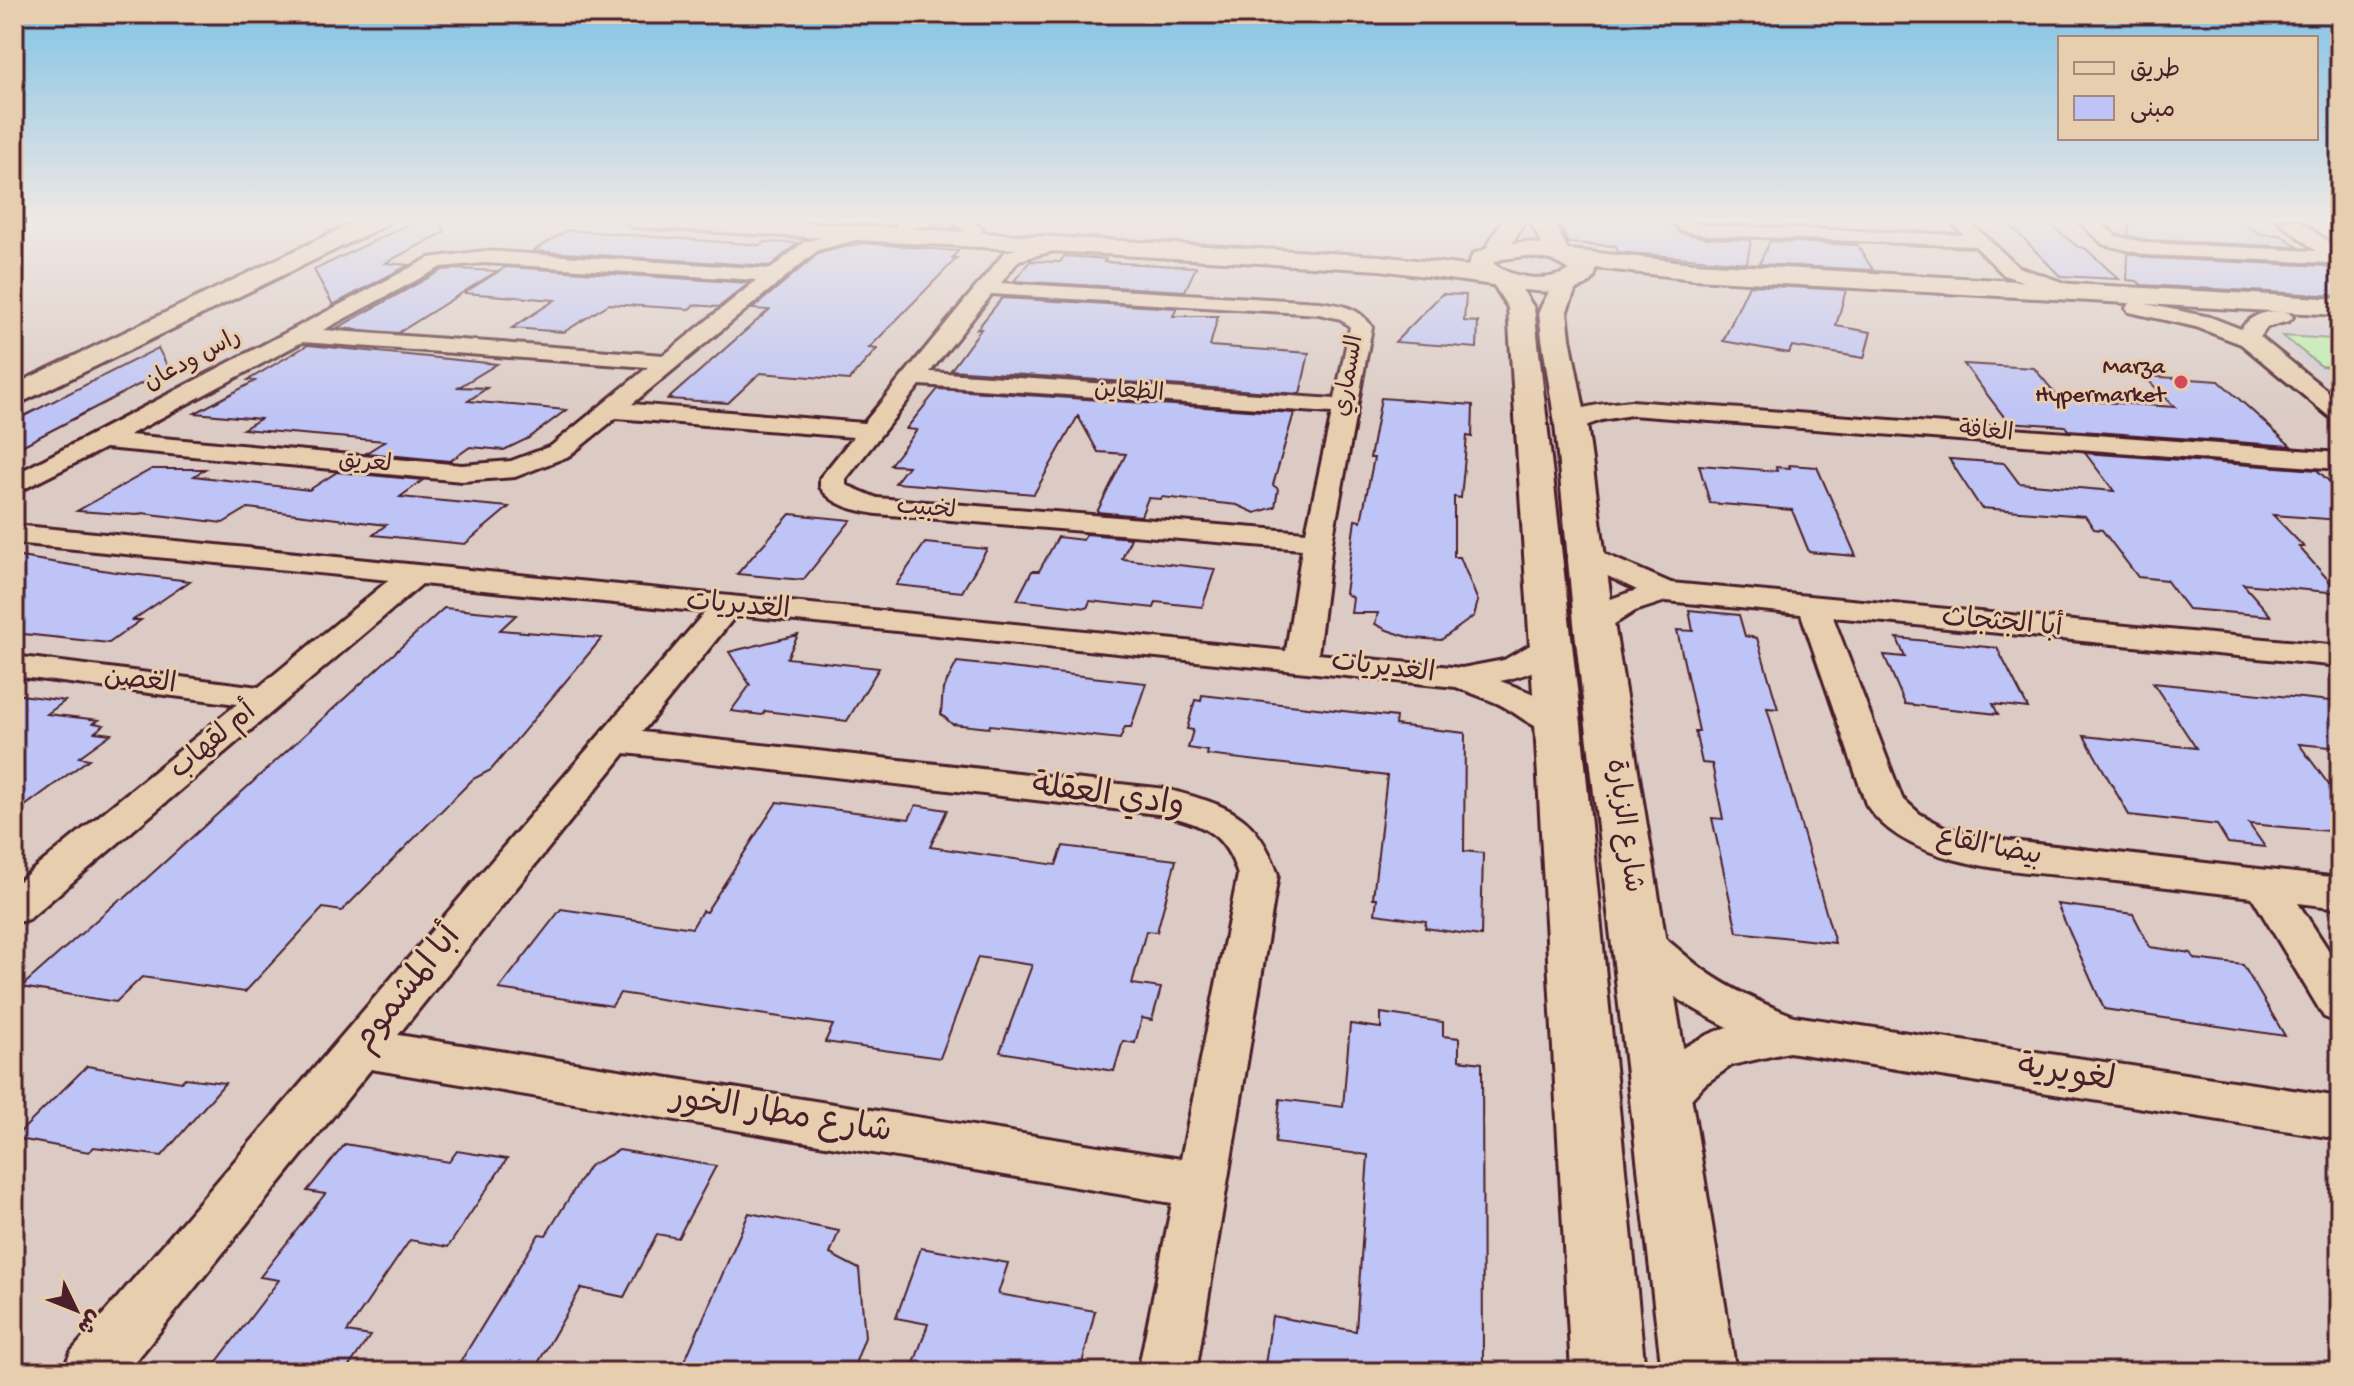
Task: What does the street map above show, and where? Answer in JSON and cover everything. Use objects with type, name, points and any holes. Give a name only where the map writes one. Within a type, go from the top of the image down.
[{"type":"main road","points":[[14,380],[216,285]]},
{"type":"main road","points":[[14,397],[245,285]]},
{"type":"main road","name":"شارع الزبارة","points":[[1507,285],[1521,308],[1558,724],[1608,1372]]},
{"type":"main road","name":"شارع الزبارة","points":[[1561,285],[1553,311],[1699,1372]]},
{"type":"main road","points":[[1721,285],[2340,320]]},
{"type":"main road","points":[[1928,285],[2340,307]]},
{"type":"street","name":"راس ودعان","points":[[14,486],[390,285]]},
{"type":"street","name":"لعريق","points":[[100,440],[489,473],[515,469],[550,456],[612,410],[763,285]]},
{"type":"street","name":"لخبيب","points":[[989,285],[833,478],[833,487],[841,496],[877,506],[1318,542]]},
{"type":"street","points":[[1985,288],[1994,285]]},
{"type":"street","points":[[2051,285],[2075,293]]},
{"type":"street","name":"السماري","points":[[986,288],[1319,308],[1349,315],[1361,327],[1318,542],[1301,659]]},
{"type":"street","points":[[2136,308],[2218,326],[2249,339],[2340,413]]},
{"type":"street","points":[[2249,339],[2249,331],[2254,324],[2282,317]]},
{"type":"street","points":[[298,335],[667,362]]},
{"type":"street","name":"الظعاين","points":[[914,378],[1344,407]]},
{"type":"street","name":"الغافة","points":[[1567,404],[1596,413],[1631,408]]},
{"type":"street","name":"الغافة","points":[[1567,404],[2340,461]]},
{"type":"street","points":[[612,410],[869,431]]},
{"type":"street","name":"الغديريات","points":[[14,534],[413,576],[1301,659],[1462,678],[1512,697],[1558,724]]},
{"type":"street","name":"أبا الجثجاث","points":[[1586,555],[1665,592],[2340,656]]},
{"type":"street","name":"أم لقهاب","points":[[14,908],[413,576]]},
{"type":"street","name":"أبا الجثجاث","points":[[1594,623],[1624,604],[1665,592]]},
{"type":"street","name":"أبا المشموم","points":[[91,1372],[727,606]]},
{"type":"street","name":"بيضا القاع","points":[[1814,607],[1885,804],[1900,820],[1920,833],[1950,846],[1984,852],[2340,893]]},
{"type":"street","name":"الغديريات","points":[[1462,678],[1514,668],[1550,647]]},
{"type":"street","name":"الغصن","points":[[14,666],[267,698]]},
{"type":"street","name":"وادي العقلة","points":[[613,740],[1166,802],[1205,813],[1235,828],[1252,851],[1258,875],[1167,1372]]},
{"type":"street","points":[[2265,885],[2340,1005]]},
{"type":"street","name":"لغويرية","points":[[1639,940],[1662,964],[1699,992],[1742,1016],[1791,1034],[2340,1118]]},
{"type":"street","name":"لغويرية","points":[[1661,1099],[1683,1071],[1712,1051],[1749,1038],[1791,1034]]},
{"type":"street","name":"شارع مطار الخور","points":[[361,1048],[1200,1185]]},
{"type":"shaded area","points":[[2297,326],[2340,329],[2340,391],[2270,335]]},
{"type":"green space","points":[[2283,336],[2333,339],[2340,344],[2340,368],[2321,366]]},
{"type":"building","points":[[322,285],[372,285],[333,305]]},
{"type":"building","points":[[415,285],[475,285],[398,333],[337,328]]},
{"type":"building","points":[[477,285],[747,285],[719,307],[694,305],[689,309],[609,304],[564,332],[512,328],[555,300],[464,293]]},
{"type":"building","points":[[781,285],[931,285],[869,348],[877,349],[849,380],[760,373],[728,403],[668,399],[769,310],[752,309]]},
{"type":"building","points":[[1077,285],[1188,285],[1185,291]]},
{"type":"building","points":[[1749,285],[1846,290],[1836,326],[1871,332],[1864,358],[1792,346],[1789,353],[1723,341]]},
{"type":"building","points":[[2142,285],[2340,285],[2340,296]]},
{"type":"building","points":[[1442,294],[1466,295],[1464,321],[1478,322],[1477,348],[1395,342]]},
{"type":"building","points":[[1002,298],[1177,308],[1173,316],[1218,316],[1210,346],[1309,353],[1300,394],[951,370],[981,329],[977,329]]},
{"type":"building","points":[[308,345],[497,364],[459,387],[487,388],[468,401],[566,410],[529,438],[504,450],[470,447],[450,461],[366,453],[385,441],[243,429],[260,419],[195,413],[255,381],[248,380]]},
{"type":"building","points":[[158,348],[169,369],[14,450],[14,421]]},
{"type":"building","points":[[1964,364],[2034,368],[2060,399],[2175,407],[2144,376],[2219,381],[2291,446],[2068,430],[2065,426],[2008,422]]},
{"type":"building","points":[[938,389],[1294,413],[1273,485],[1278,489],[1275,507],[1255,513],[1237,505],[1162,497],[1148,498],[1141,516],[1097,512],[1126,454],[1098,452],[1078,416],[1034,494],[895,483],[908,466],[890,465],[917,430],[906,429]]},
{"type":"building","points":[[1381,398],[1473,405],[1472,437],[1467,436],[1461,498],[1454,497],[1454,557],[1460,557],[1478,601],[1474,616],[1441,640],[1411,638],[1387,630],[1375,624],[1378,613],[1351,613],[1353,598],[1345,593],[1355,520],[1361,521],[1374,458],[1370,458]]},
{"type":"building","points":[[2085,453],[2317,470],[2331,483],[2340,484],[2340,520],[2273,515],[2304,547],[2299,547],[2340,593],[2243,584],[2271,616],[2188,609],[2166,580],[2138,577],[2102,530],[2094,529],[2085,516],[1981,508],[1949,459],[2004,463],[2019,483],[2114,491]]},
{"type":"building","points":[[1699,465],[1777,471],[1776,467],[1790,468],[1789,465],[1817,467],[1856,556],[1809,552],[1792,510],[1710,503]]},
{"type":"building","points":[[152,469],[205,469],[194,476],[309,490],[337,472],[423,480],[400,497],[509,507],[465,544],[373,535],[386,525],[248,508],[223,523],[142,513],[77,511]]},
{"type":"building","points":[[790,514],[851,520],[803,580],[737,574]]},
{"type":"building","points":[[1086,534],[1131,538],[1122,559],[1215,569],[1202,607],[1156,602],[1154,608],[1090,601],[1087,608],[1017,600],[1032,571],[1039,571],[1058,537],[1083,540]]},
{"type":"building","points":[[925,543],[987,549],[962,592],[896,585]]},
{"type":"building","points":[[14,556],[190,581],[133,620],[141,620],[109,643],[14,633]]},
{"type":"building","points":[[444,608],[516,615],[500,630],[602,638],[491,770],[473,779],[342,911],[323,908],[245,992],[142,977],[116,1002],[21,987],[120,899],[124,899]]},
{"type":"building","points":[[1689,610],[1739,615],[1745,636],[1757,638],[1778,709],[1767,708],[1835,943],[1737,932],[1712,818],[1723,819],[1712,764],[1702,763],[1695,731],[1699,731],[1677,630],[1693,631]]},
{"type":"building","points":[[798,635],[787,658],[879,668],[847,721],[765,711],[762,715],[731,711],[750,685],[729,652]]},
{"type":"building","points":[[1897,638],[1997,648],[2028,708],[1993,704],[1998,714],[1905,704],[1884,655],[1905,657]]},
{"type":"building","points":[[957,662],[1146,683],[1131,727],[1125,727],[1120,739],[952,724],[941,714],[943,689]]},
{"type":"building","points":[[2153,683],[2340,702],[2340,748],[2299,744],[2340,800],[2340,832],[2249,824],[2265,847],[2228,843],[2217,825],[2129,815],[2084,736],[2196,748]]},
{"type":"building","points":[[14,694],[65,701],[47,714],[99,720],[94,723],[104,725],[95,732],[111,734],[79,757],[89,759],[14,814]]},
{"type":"building","points":[[1202,695],[1396,717],[1395,725],[1465,733],[1464,851],[1483,853],[1481,936],[1425,928],[1426,921],[1375,914],[1377,898],[1373,898],[1387,776],[1207,755],[1208,751],[1188,748],[1193,730],[1187,729],[1195,700],[1201,701]]},
{"type":"building","points":[[777,802],[909,819],[916,805],[947,810],[930,847],[1056,865],[1063,846],[1176,860],[1157,932],[1146,931],[1132,984],[1161,988],[1152,1020],[1142,1018],[1135,1043],[1123,1041],[1114,1071],[1000,1052],[1032,965],[978,957],[940,1058],[825,1042],[833,1025],[620,993],[612,1006],[499,989],[561,909],[692,928],[702,911],[706,912]]},
{"type":"building","points":[[2057,904],[2133,914],[2150,947],[2191,953],[2195,959],[2243,965],[2285,1036],[2104,1009]]},
{"type":"building","points":[[1381,1013],[1443,1022],[1443,1036],[1459,1038],[1459,1060],[1482,1063],[1483,1372],[1264,1372],[1272,1316],[1356,1331],[1368,1155],[1275,1143],[1280,1099],[1343,1107],[1350,1024],[1381,1028]]},
{"type":"building","points":[[87,1066],[181,1082],[185,1078],[225,1083],[162,1156],[94,1147],[89,1152],[14,1138]]},
{"type":"building","points":[[345,1144],[449,1162],[457,1151],[507,1159],[448,1247],[410,1240],[347,1332],[370,1336],[345,1372],[209,1372],[279,1280],[260,1277],[325,1194],[307,1191]]},
{"type":"building","points":[[619,1150],[716,1166],[678,1238],[657,1234],[624,1297],[581,1288],[533,1372],[454,1372],[539,1234],[546,1235],[589,1166]]},
{"type":"building","points":[[749,1213],[839,1231],[830,1254],[859,1269],[865,1337],[852,1372],[680,1372]]},
{"type":"building","points":[[921,1248],[1008,1263],[998,1294],[1095,1311],[1080,1372],[911,1372],[928,1324],[896,1318]]},
{"type":"place","name":"Marza Hypermarket","points":[[2181,382]]}]
